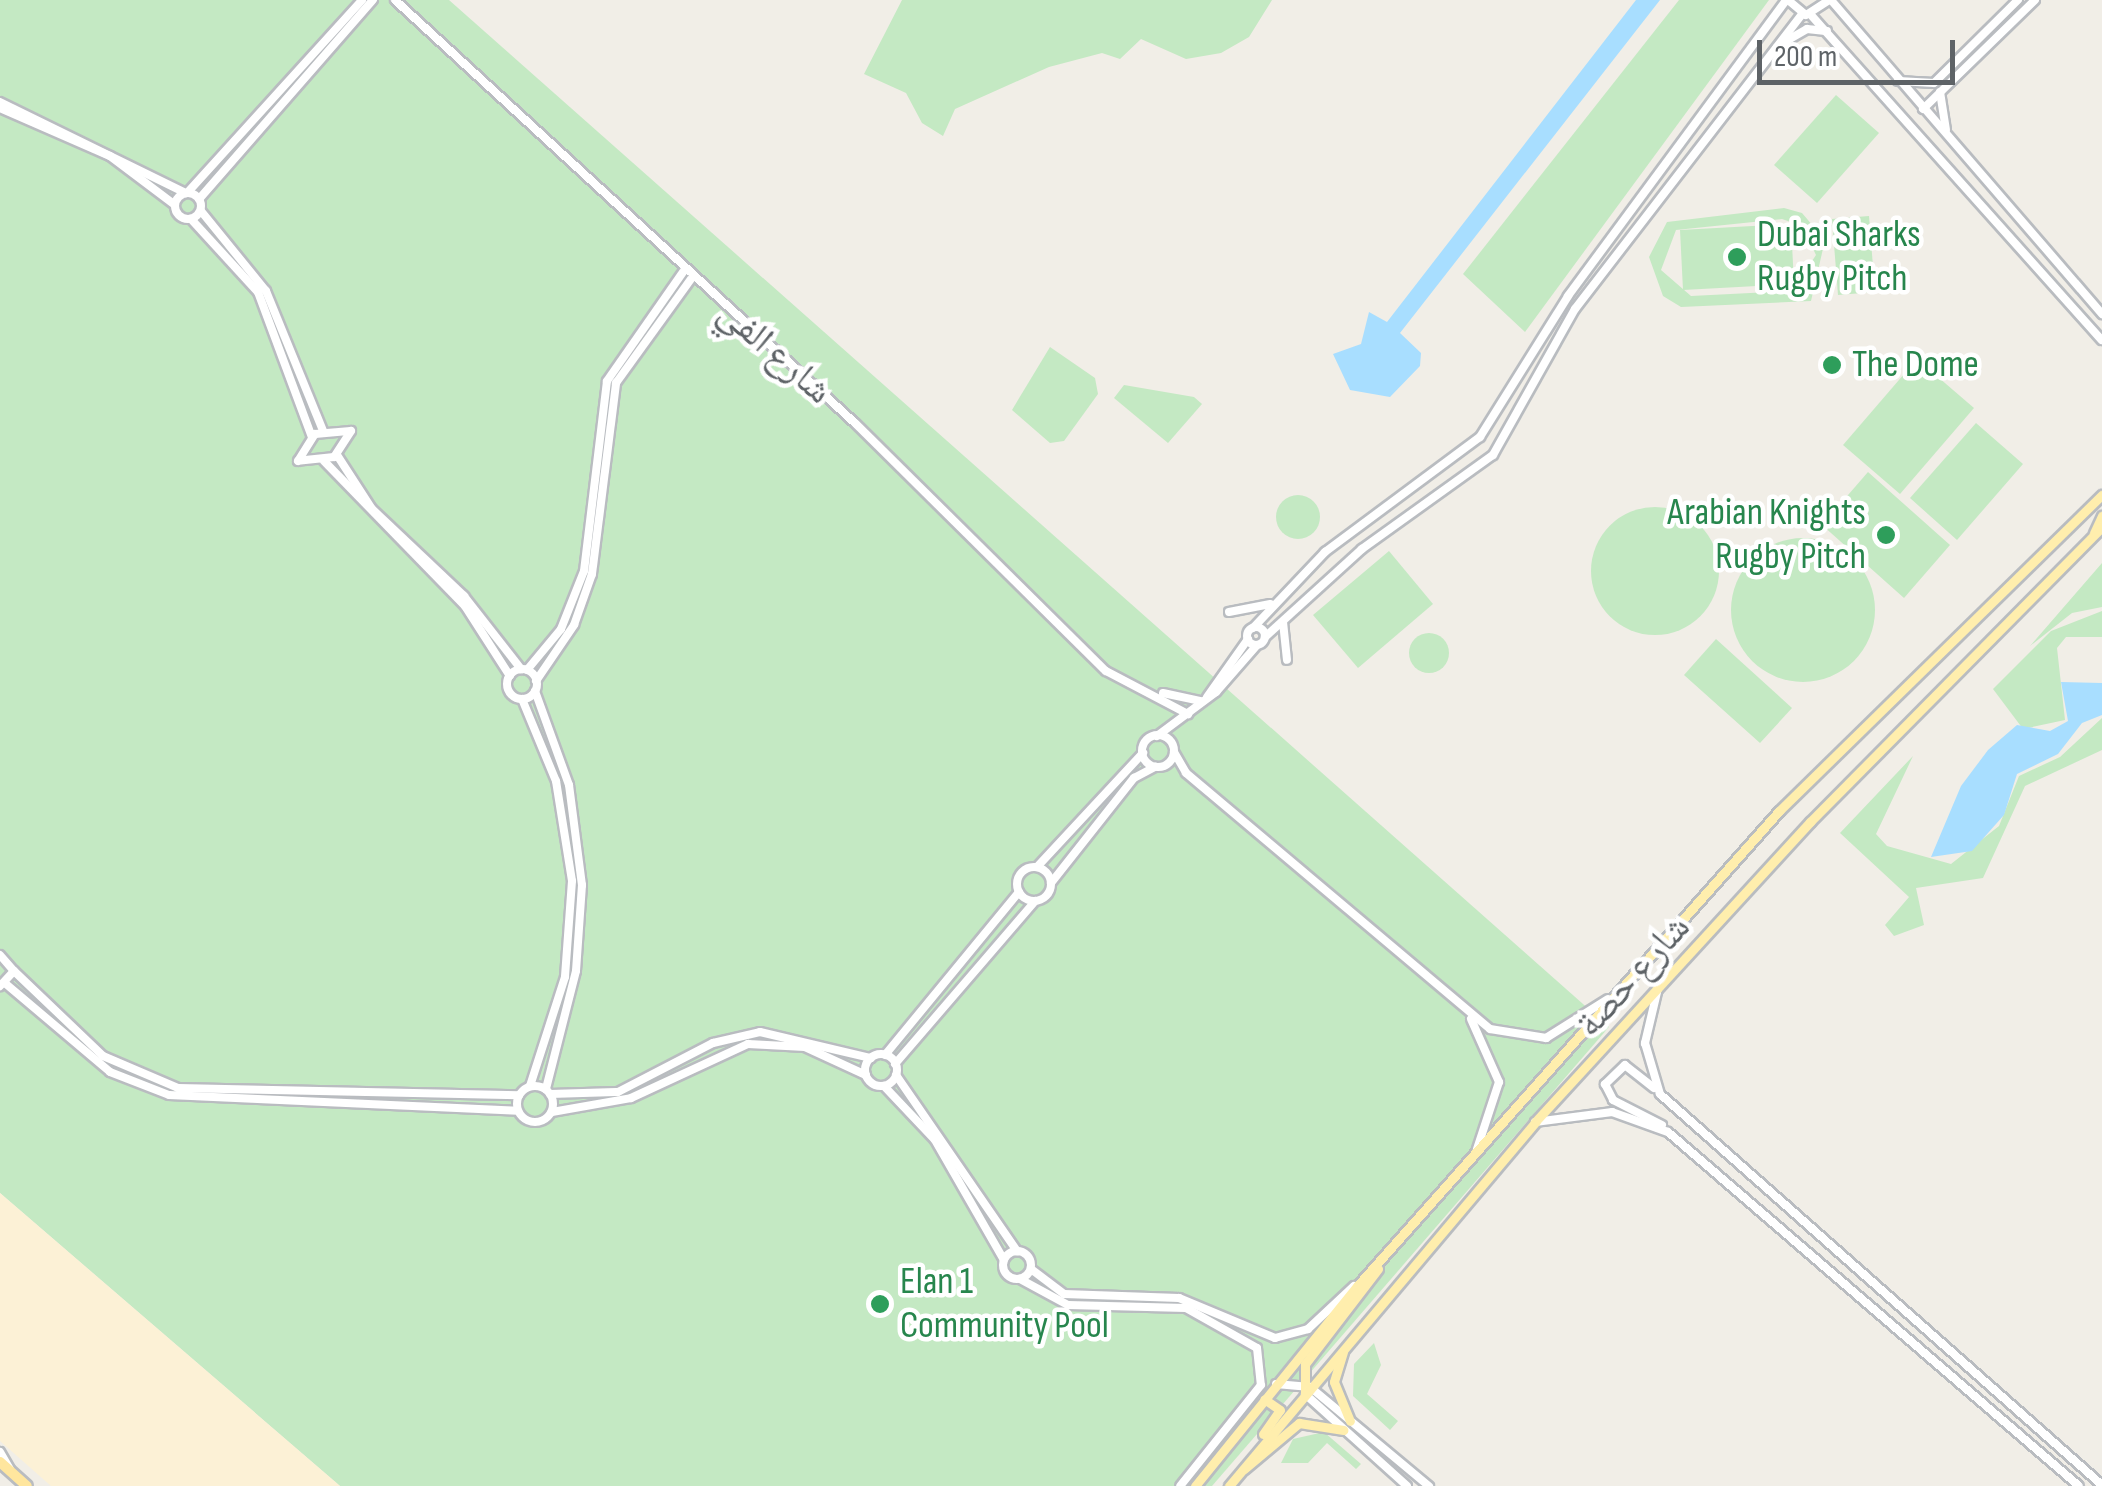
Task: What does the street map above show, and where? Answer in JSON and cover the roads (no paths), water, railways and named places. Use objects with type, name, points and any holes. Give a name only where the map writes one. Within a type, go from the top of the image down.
[{"type":"highway","points":[[0,1462],[27,1486]]},
{"type":"main road","name":"شارع حصة","points":[[1195,1486],[1358,1285],[1792,798],[2102,495]]},
{"type":"main road","points":[[2093,536],[2102,516]]},
{"type":"main road","name":"شارع حصة","points":[[1229,1486],[1305,1388],[1535,1122],[1658,988],[2102,527]]},
{"type":"main road","points":[[1305,1388],[1304,1364],[1386,1254]]},
{"type":"main road","points":[[1346,1345],[1334,1382],[1350,1421]]},
{"type":"main road","points":[[1257,1450],[1280,1410],[1264,1399]]},
{"type":"main road","points":[[1242,1470],[1299,1423],[1343,1430]]},
{"type":"street","points":[[175,205],[362,0]]},
{"type":"street","points":[[323,431],[266,291],[201,211],[200,198],[374,0]]},
{"type":"street","name":"شارع الفي","points":[[395,0],[683,272],[856,424],[1112,676],[1159,693]]},
{"type":"street","points":[[1204,699],[1274,601],[1352,530],[1445,467],[1491,424],[1556,313],[1787,0],[1828,32],[2102,340]]},
{"type":"street","points":[[530,1086],[548,1091],[618,1092],[746,1033],[793,1034],[871,1058],[885,1055],[1019,892],[1020,874],[1038,867],[1157,736],[1178,724],[1264,637],[1362,549],[1454,486],[1504,442],[1564,325],[1781,44],[1806,14],[1830,0],[2102,314]]},
{"type":"street","points":[[1898,81],[1934,83],[2018,0]]},
{"type":"street","points":[[1923,109],[2035,0]]},
{"type":"street","points":[[1781,44],[1807,29],[1828,32]]},
{"type":"street","points":[[1940,92],[1948,134]]},
{"type":"street","points":[[0,105],[200,198]]},
{"type":"street","points":[[0,105],[110,156],[191,219],[252,281],[312,437]]},
{"type":"street","points":[[1660,196],[1667,167]]},
{"type":"street","points":[[191,219],[201,211]]},
{"type":"street","points":[[510,676],[524,670],[562,629],[584,572],[607,382],[683,272]]},
{"type":"street","points":[[522,699],[536,686],[592,574],[616,384],[692,279]]},
{"type":"street","points":[[323,431],[351,432],[337,455],[324,460],[298,460],[312,437],[323,431]]},
{"type":"street","points":[[337,455],[372,509],[464,596],[536,686],[568,785],[582,885],[576,970],[548,1091],[552,1112]]},
{"type":"street","points":[[0,955],[103,1056],[178,1088],[518,1095],[530,1086],[564,979],[572,881],[556,781],[522,699],[510,692],[510,676],[465,606],[324,460]]},
{"type":"street","points":[[1445,467],[1454,486]]},
{"type":"street","points":[[1229,612],[1274,601]]},
{"type":"street","points":[[1282,622],[1287,660]]},
{"type":"street","points":[[1252,628],[1264,637]]},
{"type":"street","points":[[1248,639],[1256,645]]},
{"type":"street","points":[[1159,693],[1204,699]]},
{"type":"street","points":[[1159,693],[1188,714]]},
{"type":"street","points":[[884,1086],[1134,778],[1159,767],[1173,749],[1178,724]]},
{"type":"street","points":[[1157,736],[1173,749],[1186,773],[1468,1016],[1502,1035],[1546,1038],[1623,988]]},
{"type":"street","points":[[1143,752],[1159,767],[1186,773]]},
{"type":"street","points":[[1038,867],[1051,883]]},
{"type":"street","points":[[1019,892],[1035,900]]},
{"type":"street","points":[[14,971],[3,985],[102,1066],[169,1095],[518,1111],[534,1122],[552,1112],[631,1098],[748,1044],[805,1048],[884,1086],[935,1140],[1004,1260],[1006,1274],[1078,1307],[1194,1310],[1258,1348],[1262,1385],[1180,1486]]},
{"type":"street","points":[[1658,988],[1644,1044],[1660,1094]]},
{"type":"street","points":[[1468,1016],[1491,1049],[1499,1082],[1476,1152]]},
{"type":"street","points":[[885,1055],[1017,1251],[1031,1269],[1064,1294],[1179,1298],[1275,1338],[1308,1329],[1358,1285]]},
{"type":"street","points":[[866,1075],[871,1058]]},
{"type":"street","points":[[2079,1486],[1668,1132],[1613,1100],[1606,1078],[1630,1067],[2102,1484]]},
{"type":"street","points":[[518,1095],[518,1111]]},
{"type":"street","points":[[1535,1122],[1612,1112],[1668,1132]]},
{"type":"street","points":[[1004,1260],[1017,1251]]},
{"type":"street","points":[[1020,1279],[1031,1269]]},
{"type":"street","points":[[1276,1384],[1305,1388],[1430,1486]]},
{"type":"street","points":[[1305,1388],[1343,1430],[1407,1486]]},
{"type":"street","points":[[0,1452],[12,1473]]},
{"type":"water","points":[[1636,0],[1660,0],[1400,333],[1421,353],[1420,366],[1390,397],[1350,390],[1333,354],[1361,344],[1369,312],[1387,322]]},
{"type":"water","points":[[2061,682],[2102,683],[2102,715],[2082,723],[2058,754],[2017,774],[2004,815],[1972,851],[1931,857],[1961,786],[1988,750],[2017,725],[2050,731],[2068,721]]},
{"type":"place","name":"Dubai Sharks Rugby Pitch","points":[[1737,257]]},
{"type":"place","name":"The Dome","points":[[1832,365]]},
{"type":"place","name":"Arabian Knights Rugby Pitch","points":[[1886,535]]},
{"type":"place","name":"Elan 1 Community Pool","points":[[880,1304]]}]
